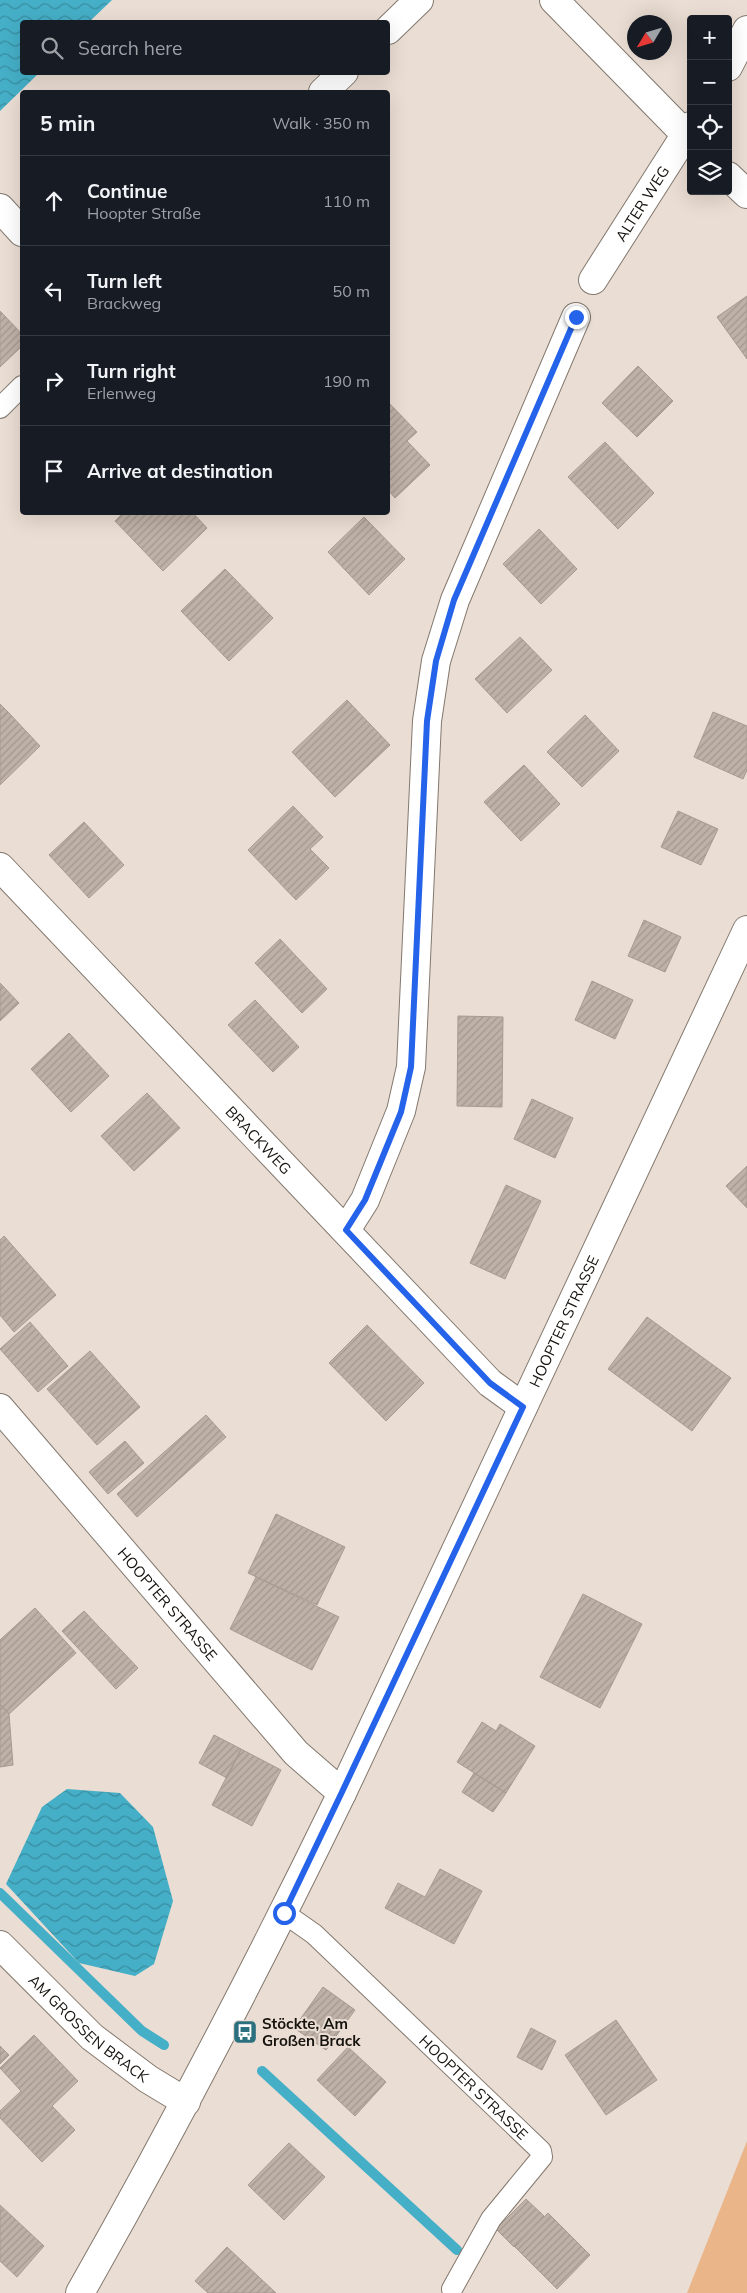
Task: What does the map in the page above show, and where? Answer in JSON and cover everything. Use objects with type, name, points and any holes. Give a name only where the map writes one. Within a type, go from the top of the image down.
[{"type":"street","points":[[390,28],[419,0]]},
{"type":"street","points":[[554,0],[687,131]]},
{"type":"street","points":[[732,60],[747,30]]},
{"type":"street","points":[[325,90],[341,75]]},
{"type":"street","name":"ALTER WEG","points":[[593,280],[687,136]]},
{"type":"street","points":[[732,180],[747,194]]},
{"type":"street","points":[[0,208],[20,230]]},
{"type":"street","points":[[346,1230],[365,1200],[401,1112],[411,1067],[427,721],[436,661],[454,600],[576,317]]},
{"type":"street","name":"BRACKWEG","points":[[0,867],[490,1383],[523,1407]]},
{"type":"street","name":"HOOPTER STRASSE","points":[[80,2293],[186,2102],[284,1913],[747,930]]},
{"type":"street","name":"HOOPTER STRASSE","points":[[0,1408],[296,1753],[342,1792]]},
{"type":"street","name":"AM GROSSEN BRACK","points":[[0,1945],[92,2038],[148,2080],[186,2102]]},
{"type":"lane","points":[[0,408],[20,388]]},
{"type":"lane","name":"HOOPTER STRASSE","points":[[284,1913],[314,1934],[541,2151],[542,2157],[491,2219],[452,2289]]},
{"type":"shaded area","points":[[747,2141],[747,2293],[687,2293]]},
{"type":"water","points":[[0,0],[112,0],[91,20],[20,20],[20,75],[37,75],[0,111]]},
{"type":"water","points":[[67,1789],[120,1793],[153,1827],[173,1901],[154,1964],[135,1976],[79,1963],[6,1884],[42,1807]]},
{"type":"building","points":[[747,296],[747,359],[717,317]]},
{"type":"building","points":[[0,311],[20,332],[20,348],[0,367]]},
{"type":"building","points":[[638,366],[673,401],[637,437],[602,403]]},
{"type":"building","points":[[390,404],[417,432],[407,441],[430,465],[395,498],[390,492]]},
{"type":"building","points":[[605,442],[654,493],[618,529],[568,477]]},
{"type":"building","points":[[121,515],[195,515],[207,528],[163,571],[115,521]]},
{"type":"building","points":[[364,517],[405,559],[369,595],[328,552]]},
{"type":"building","points":[[539,529],[577,569],[541,604],[503,564]]},
{"type":"building","points":[[225,569],[273,618],[229,661],[181,611]]},
{"type":"building","points":[[520,637],[552,670],[507,713],[475,679]]},
{"type":"building","points":[[347,700],[390,745],[335,797],[292,752]]},
{"type":"building","points":[[0,704],[8,712],[0,719]]},
{"type":"building","points":[[8,712],[40,746],[0,785],[0,719]]},
{"type":"building","points":[[713,712],[747,726],[747,770],[743,779],[694,757]]},
{"type":"building","points":[[585,715],[619,751],[582,787],[547,752]]},
{"type":"building","points":[[524,765],[560,804],[521,841],[484,802]]},
{"type":"building","points":[[293,806],[323,837],[310,849],[329,868],[296,900],[248,850]]},
{"type":"building","points":[[678,811],[718,829],[701,865],[661,847]]},
{"type":"building","points":[[84,822],[124,865],[89,898],[49,855]]},
{"type":"building","points":[[644,920],[681,937],[665,972],[628,956]]},
{"type":"building","points":[[280,939],[327,989],[302,1013],[255,963]]},
{"type":"building","points":[[592,981],[633,1000],[615,1039],[575,1020]]},
{"type":"building","points":[[0,983],[19,1003],[0,1021]]},
{"type":"building","points":[[255,1000],[299,1047],[273,1072],[228,1025]]},
{"type":"building","points":[[458,1016],[503,1017],[502,1107],[457,1106]]},
{"type":"building","points":[[69,1033],[109,1076],[71,1112],[31,1069]]},
{"type":"building","points":[[147,1093],[180,1128],[134,1171],[101,1136]]},
{"type":"building","points":[[532,1099],[573,1118],[555,1158],[514,1139]]},
{"type":"building","points":[[747,1166],[747,1208],[726,1186]]},
{"type":"building","points":[[506,1185],[541,1201],[505,1279],[470,1263]]},
{"type":"building","points":[[4,1236],[56,1295],[14,1332],[0,1315],[0,1240]]},
{"type":"building","points":[[647,1317],[731,1378],[692,1431],[608,1369]]},
{"type":"building","points":[[30,1322],[68,1366],[38,1392],[0,1349]]},
{"type":"building","points":[[367,1325],[424,1383],[386,1421],[329,1363]]},
{"type":"building","points":[[90,1351],[140,1407],[97,1445],[47,1389]]},
{"type":"building","points":[[206,1415],[226,1437],[137,1517],[117,1494]]},
{"type":"building","points":[[125,1441],[144,1463],[108,1494],[89,1472]]},
{"type":"building","points":[[276,1514],[345,1547],[317,1605],[248,1573]]},
{"type":"building","points":[[256,1577],[339,1617],[312,1670],[230,1629]]},
{"type":"building","points":[[583,1594],[642,1624],[600,1708],[540,1677]]},
{"type":"building","points":[[35,1608],[76,1653],[9,1714],[0,1704],[0,1640]]},
{"type":"building","points":[[84,1611],[138,1668],[116,1689],[62,1631]]},
{"type":"building","points":[[0,1704],[9,1714],[13,1765],[0,1767]]},
{"type":"building","points":[[482,1722],[496,1731],[500,1724],[535,1746],[506,1793],[457,1762]]},
{"type":"building","points":[[214,1735],[241,1749],[227,1778],[199,1763]]},
{"type":"building","points":[[241,1749],[281,1770],[252,1826],[212,1805]]},
{"type":"building","points":[[474,1773],[506,1793],[493,1812],[462,1792]]},
{"type":"building","points":[[440,1869],[482,1891],[454,1944],[385,1908],[398,1883],[425,1897]]},
{"type":"building","points":[[323,1987],[355,2010],[326,2050],[294,2028]]},
{"type":"building","points":[[616,2020],[657,2080],[606,2115],[565,2055]]},
{"type":"building","points":[[531,2028],[556,2041],[542,2070],[517,2057]]},
{"type":"building","points":[[34,2035],[78,2081],[52,2106],[75,2130],[42,2162],[0,2118],[0,2111],[21,2091],[0,2068]]},
{"type":"building","points":[[0,2046],[9,2055],[0,2064]]},
{"type":"building","points":[[348,2047],[386,2082],[355,2116],[317,2080]]},
{"type":"building","points":[[289,2143],[325,2177],[284,2220],[248,2185]]},
{"type":"building","points":[[526,2199],[544,2216],[514,2247],[496,2229]]},
{"type":"building","points":[[0,2205],[44,2246],[17,2277],[0,2261]]},
{"type":"building","points":[[548,2213],[590,2255],[557,2289],[515,2247]]},
{"type":"building","points":[[227,2247],[276,2293],[208,2293],[195,2281]]},
{"type":"waterway","points":[[0,1893],[142,2031],[164,2045]]},
{"type":"waterway","points":[[262,2071],[457,2250]]},
{"type":"place","name":"Stöckte, Am Großen Brack","points":[[245,2032]]},
{"type":"route","points":[[284,1913],[523,1407],[490,1383],[346,1230],[365,1200],[401,1112],[411,1067],[427,721],[436,661],[454,600],[576,317]]}]
